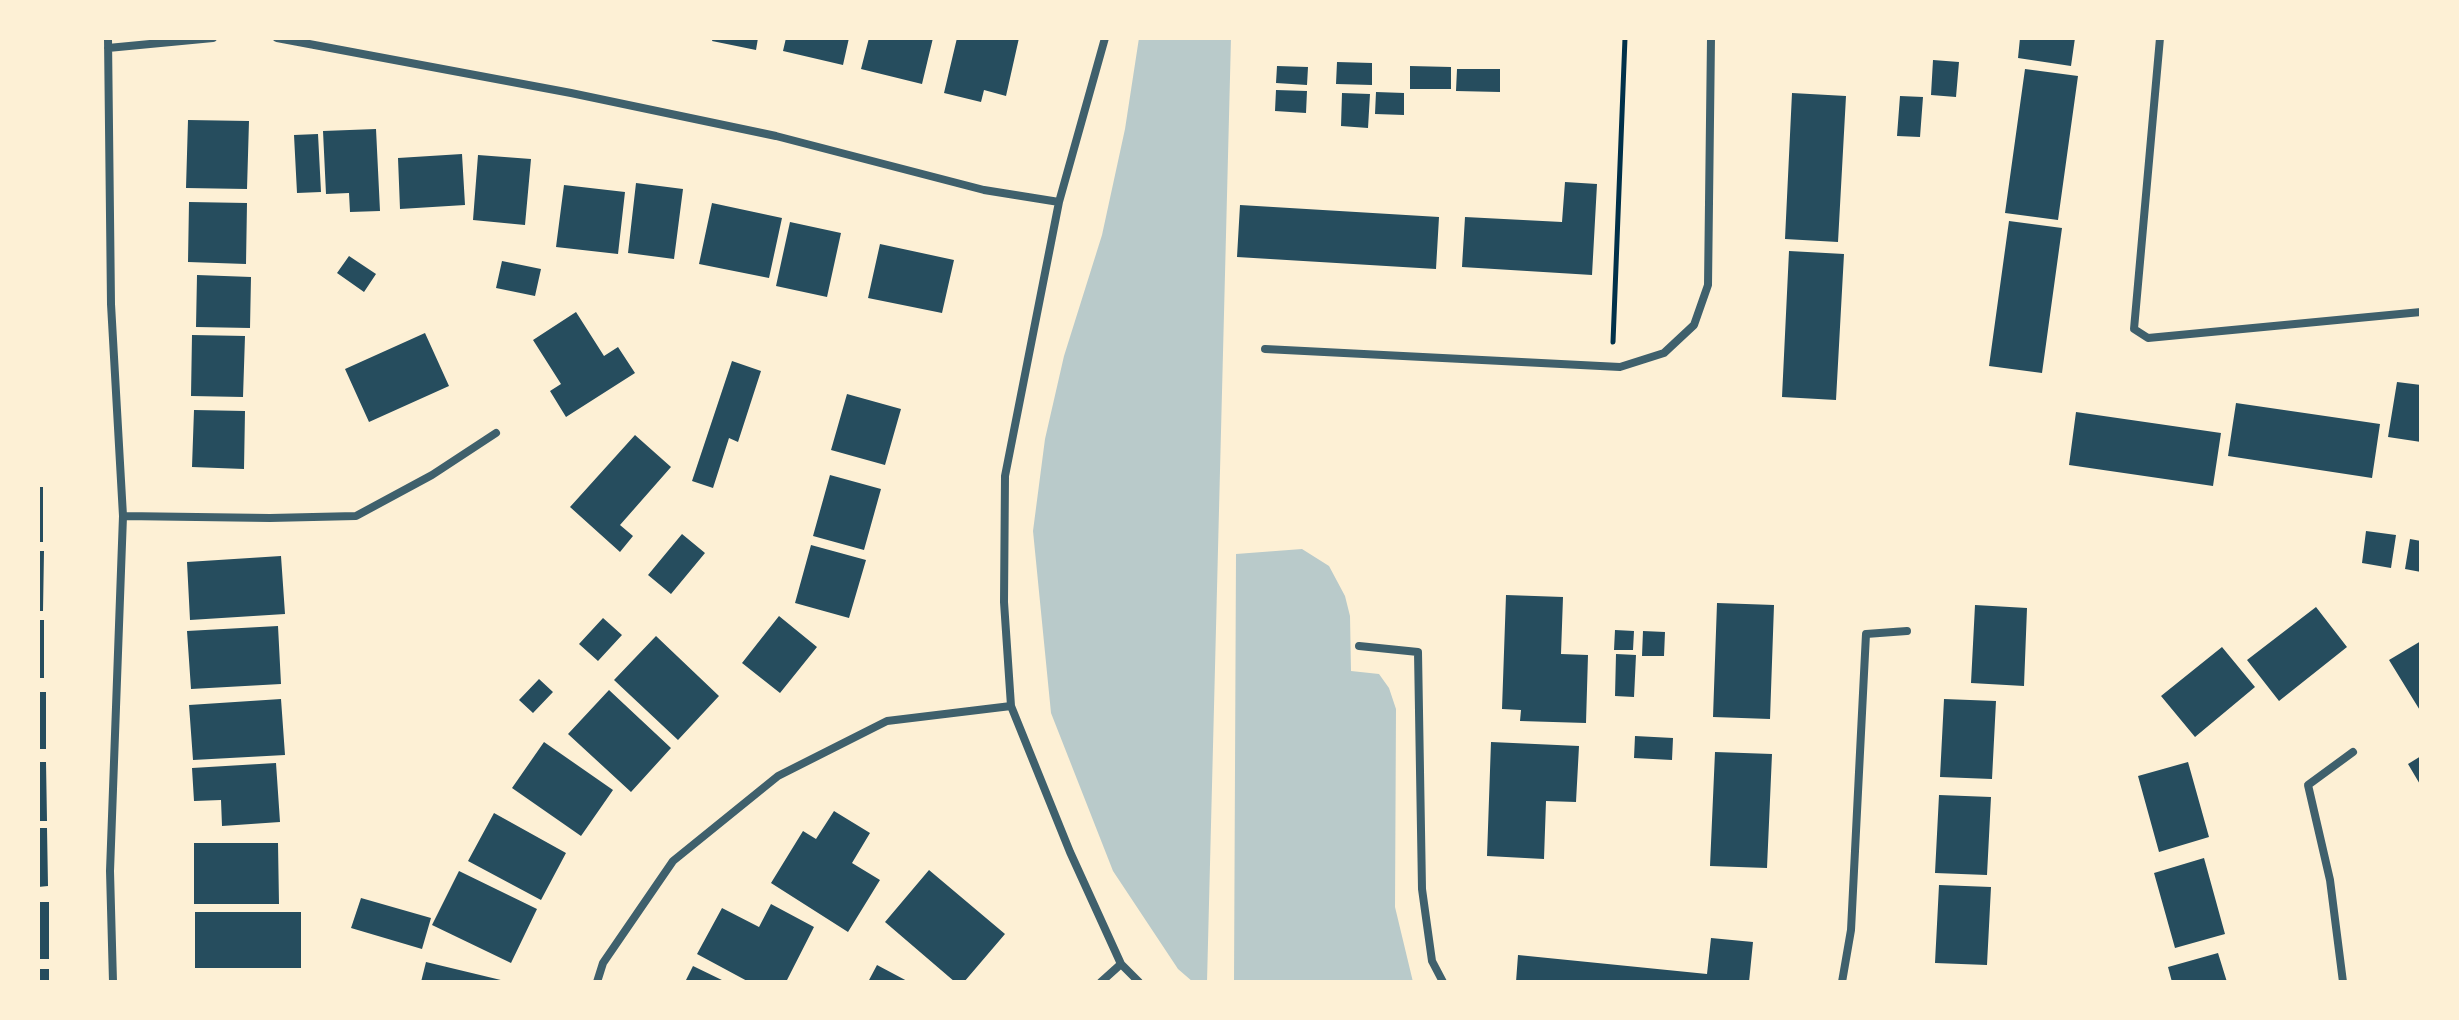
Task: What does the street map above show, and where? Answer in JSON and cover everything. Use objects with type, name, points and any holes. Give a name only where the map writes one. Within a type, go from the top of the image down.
[{"type":"street","points":[[113,982],[110,871],[123,516],[111,304],[108,43],[213,38]]},
{"type":"street","points":[[277,38],[571,93],[776,136],[984,190],[1059,202]]},
{"type":"street","points":[[1105,38],[1059,202],[1005,476],[1004,602],[1011,706],[1070,852],[1121,964],[1139,982]]},
{"type":"street","points":[[1265,349],[1612,367],[1664,353],[1694,325],[1708,285],[1711,38]]},
{"type":"street","points":[[2160,38],[2134,329],[2148,338],[2421,312]]},
{"type":"street","points":[[123,516],[356,516],[432,475],[496,433]]},
{"type":"street","points":[[1842,982],[1851,930],[1866,634],[1907,631]]},
{"type":"street","points":[[1359,646],[1418,652],[1422,889],[1432,961],[1443,982]]},
{"type":"street","points":[[597,982],[603,963],[673,861],[778,776],[887,721],[1011,706]]},
{"type":"street","points":[[2343,982],[2330,880],[2308,785],[2353,752]]},
{"type":"street","points":[[1101,982],[1121,964]]},
{"type":"path","points":[[1612,367],[1625,38]]},
{"type":"shaded area","points":[[1139,38],[1231,38],[1207,982],[1193,982],[1178,969],[1113,871],[1051,713],[1033,531],[1045,439],[1064,356],[1102,235],[1125,129]]},
{"type":"shaded area","points":[[1302,549],[1329,566],[1345,596],[1350,616],[1351,671],[1379,674],[1389,688],[1396,709],[1395,907],[1413,982],[1234,982],[1236,554]]},
{"type":"building","points":[[713,38],[758,38],[756,50],[712,41]]},
{"type":"building","points":[[786,38],[849,38],[843,65],[783,51]]},
{"type":"building","points":[[869,38],[933,38],[922,84],[861,69]]},
{"type":"building","points":[[957,38],[1019,38],[1006,96],[984,90],[981,102],[944,93]]},
{"type":"building","points":[[2020,38],[2075,38],[2071,66],[2018,58]]},
{"type":"building","points":[[1933,60],[1959,62],[1956,97],[1931,95]]},
{"type":"building","points":[[1337,62],[1372,63],[1372,85],[1336,84]]},
{"type":"building","points":[[1277,66],[1308,67],[1307,85],[1276,83]]},
{"type":"building","points":[[1410,66],[1451,67],[1451,89],[1410,89]]},
{"type":"building","points":[[1457,69],[1500,69],[1500,92],[1456,91]]},
{"type":"building","points":[[2025,69],[2078,76],[2058,220],[2005,213]]},
{"type":"building","points":[[1276,90],[1307,91],[1306,113],[1275,111]]},
{"type":"building","points":[[1376,92],[1404,93],[1404,115],[1375,114]]},
{"type":"building","points":[[1342,93],[1370,94],[1368,128],[1341,126]]},
{"type":"building","points":[[1792,93],[1846,96],[1838,242],[1785,239]]},
{"type":"building","points":[[1900,96],[1923,97],[1920,137],[1897,136]]},
{"type":"building","points":[[188,120],[249,121],[247,189],[186,188]]},
{"type":"building","points":[[376,129],[380,211],[350,212],[349,193],[326,194],[323,131]]},
{"type":"building","points":[[318,134],[321,192],[297,193],[294,135]]},
{"type":"building","points":[[462,154],[465,205],[400,209],[398,158]]},
{"type":"building","points":[[478,155],[531,159],[525,225],[473,220]]},
{"type":"building","points":[[1565,182],[1597,184],[1592,275],[1462,267],[1465,217],[1562,222]]},
{"type":"building","points":[[636,183],[683,189],[674,259],[628,253]]},
{"type":"building","points":[[564,185],[625,192],[618,254],[556,247]]},
{"type":"building","points":[[189,202],[247,203],[246,264],[188,262]]},
{"type":"building","points":[[712,203],[782,218],[769,278],[699,264]]},
{"type":"building","points":[[1240,205],[1439,217],[1436,269],[1237,257]]},
{"type":"building","points":[[2009,221],[2062,228],[2042,373],[1989,366]]},
{"type":"building","points":[[790,222],[841,233],[827,297],[776,286]]},
{"type":"building","points":[[880,244],[954,260],[942,313],[868,298]]},
{"type":"building","points":[[1789,251],[1844,254],[1836,400],[1782,397]]},
{"type":"building","points":[[349,256],[376,274],[364,292],[337,273]]},
{"type":"building","points":[[502,261],[541,269],[535,296],[496,288]]},
{"type":"building","points":[[197,275],[251,277],[250,328],[196,327]]},
{"type":"building","points":[[576,312],[604,356],[618,347],[635,373],[566,417],[550,391],[561,384],[533,340]]},
{"type":"building","points":[[425,333],[449,386],[369,422],[345,369]]},
{"type":"building","points":[[192,335],[245,336],[243,397],[191,396]]},
{"type":"building","points":[[732,361],[761,371],[738,442],[729,438],[713,488],[692,481]]},
{"type":"building","points":[[2397,382],[2421,385],[2421,442],[2388,437]]},
{"type":"building","points":[[847,394],[901,409],[885,465],[831,450]]},
{"type":"building","points":[[2236,403],[2380,424],[2372,478],[2228,456]]},
{"type":"building","points":[[194,410],[245,411],[244,469],[192,467]]},
{"type":"building","points":[[2076,412],[2221,433],[2213,486],[2069,465]]},
{"type":"building","points":[[635,435],[671,467],[620,525],[633,536],[620,552],[570,507]]},
{"type":"building","points":[[830,475],[881,489],[864,550],[813,536]]},
{"type":"building","points":[[38,487],[43,487],[43,542],[38,542]]},
{"type":"building","points":[[2366,531],[2396,535],[2391,568],[2362,563]]},
{"type":"building","points":[[682,534],[705,553],[671,594],[648,575]]},
{"type":"building","points":[[2410,539],[2421,541],[2421,572],[2405,569]]},
{"type":"building","points":[[811,545],[866,560],[849,618],[795,603]]},
{"type":"building","points":[[38,551],[44,551],[43,611],[38,611]]},
{"type":"building","points":[[281,556],[285,614],[190,620],[187,562]]},
{"type":"building","points":[[1506,595],[1563,597],[1561,654],[1588,655],[1586,723],[1520,721],[1521,710],[1502,709]]},
{"type":"building","points":[[1717,603],[1774,605],[1770,719],[1713,717]]},
{"type":"building","points":[[1975,605],[2027,608],[2024,686],[1971,683]]},
{"type":"building","points":[[2316,607],[2347,647],[2279,701],[2247,660]]},
{"type":"building","points":[[779,616],[817,647],[780,693],[742,663]]},
{"type":"building","points":[[603,618],[622,635],[598,661],[579,644]]},
{"type":"building","points":[[38,620],[44,620],[44,678],[38,678]]},
{"type":"building","points":[[278,626],[281,684],[191,689],[187,631]]},
{"type":"building","points":[[1615,630],[1634,631],[1633,650],[1614,650]]},
{"type":"building","points":[[1643,631],[1665,632],[1664,656],[1642,656]]},
{"type":"building","points":[[656,636],[719,696],[678,740],[614,680]]},
{"type":"building","points":[[2421,641],[2421,712],[2389,660]]},
{"type":"building","points":[[2222,647],[2255,687],[2195,737],[2161,696]]},
{"type":"building","points":[[1616,654],[1636,655],[1634,697],[1615,696]]},
{"type":"building","points":[[539,679],[553,692],[533,713],[519,700]]},
{"type":"building","points":[[609,690],[671,748],[631,792],[568,734]]},
{"type":"building","points":[[38,692],[46,692],[46,749],[38,749]]},
{"type":"building","points":[[281,699],[285,755],[193,760],[189,705]]},
{"type":"building","points":[[1944,699],[1996,701],[1992,779],[1940,777]]},
{"type":"building","points":[[1635,736],[1673,738],[1672,760],[1634,758]]},
{"type":"building","points":[[544,742],[613,790],[581,836],[512,788]]},
{"type":"building","points":[[1491,742],[1579,746],[1576,802],[1546,801],[1544,859],[1487,856]]},
{"type":"building","points":[[1715,752],[1772,754],[1767,868],[1710,866]]},
{"type":"building","points":[[2421,756],[2421,786],[2408,764]]},
{"type":"building","points":[[38,762],[46,762],[47,821],[38,821]]},
{"type":"building","points":[[2188,762],[2209,837],[2159,852],[2138,776]]},
{"type":"building","points":[[276,763],[280,822],[222,826],[221,800],[194,801],[192,768]]},
{"type":"building","points":[[1939,795],[1991,797],[1987,875],[1935,873]]},
{"type":"building","points":[[834,811],[870,833],[852,863],[880,880],[848,932],[771,883],[803,831],[816,839]]},
{"type":"building","points":[[494,813],[566,853],[541,900],[468,861]]},
{"type":"building","points":[[38,828],[47,828],[48,886],[38,887]]},
{"type":"building","points":[[194,843],[278,843],[279,904],[194,904]]},
{"type":"building","points":[[2204,858],[2225,934],[2175,948],[2154,873]]},
{"type":"building","points":[[929,870],[1005,934],[964,982],[955,982],[885,922]]},
{"type":"building","points":[[459,871],[537,909],[511,963],[432,925]]},
{"type":"building","points":[[1939,885],[1991,887],[1987,965],[1935,963]]},
{"type":"building","points":[[361,898],[431,918],[422,949],[351,928]]},
{"type":"building","points":[[38,902],[49,902],[49,959],[38,959]]},
{"type":"building","points":[[771,904],[814,927],[786,982],[749,982],[697,954],[722,908],[759,927]]},
{"type":"building","points":[[195,912],[301,912],[301,968],[195,968]]},
{"type":"building","points":[[1711,938],[1753,942],[1749,982],[1516,982],[1518,955],[1707,974]]},
{"type":"building","points":[[2218,953],[2227,982],[2172,982],[2168,967]]},
{"type":"building","points":[[426,962],[505,981],[505,982],[421,982]]},
{"type":"building","points":[[877,965],[909,982],[868,982]]},
{"type":"building","points":[[693,966],[726,982],[685,982]]},
{"type":"building","points":[[38,969],[49,969],[49,982],[38,982]]}]
